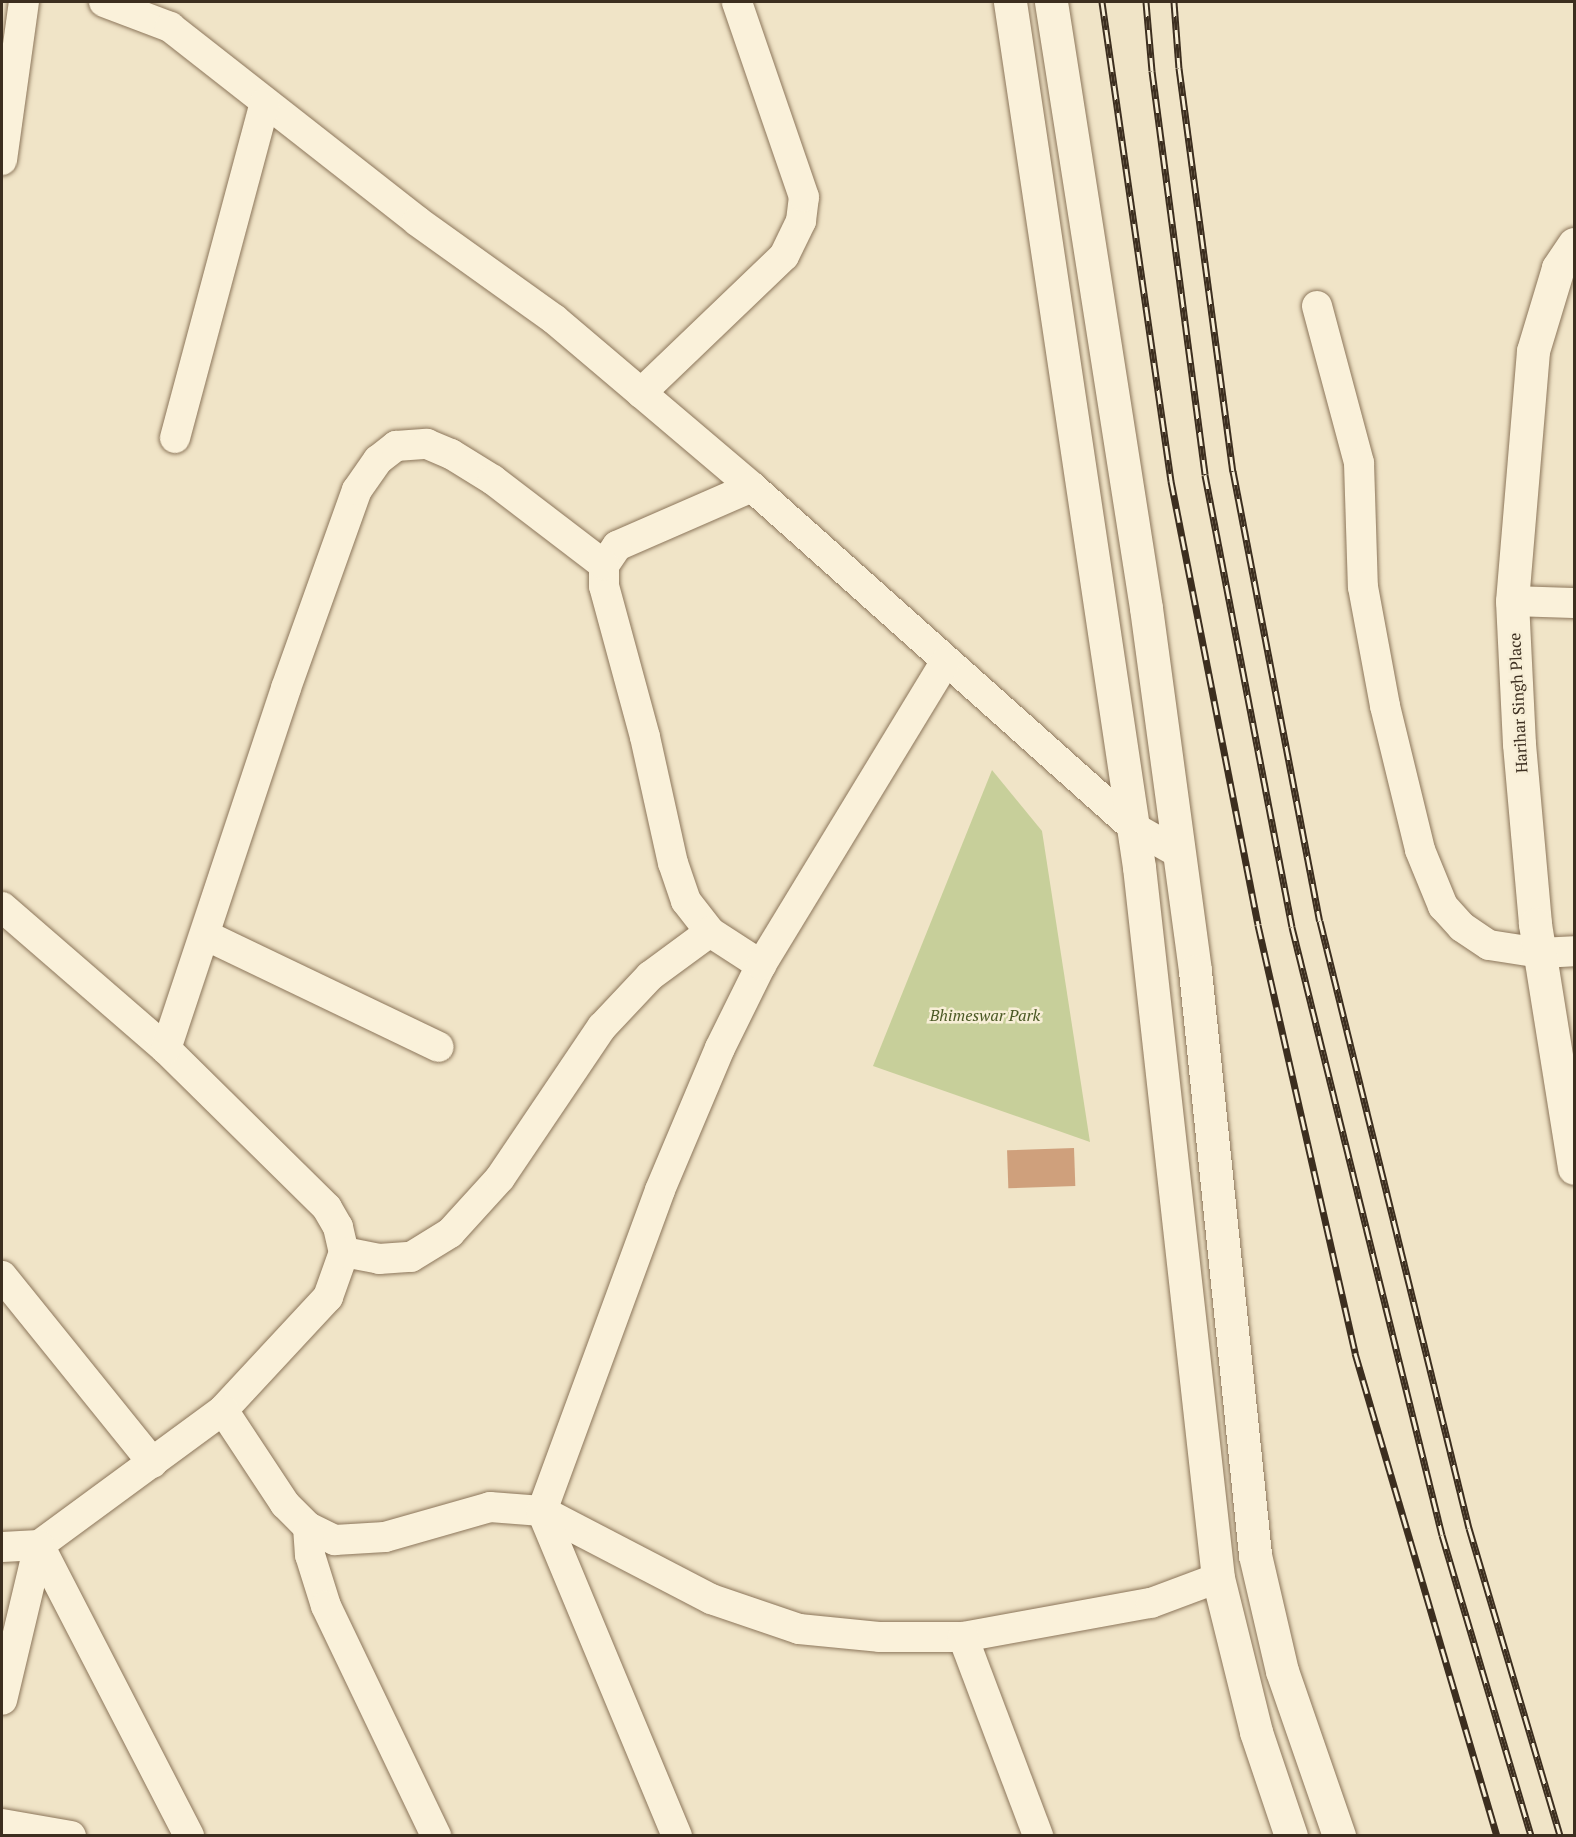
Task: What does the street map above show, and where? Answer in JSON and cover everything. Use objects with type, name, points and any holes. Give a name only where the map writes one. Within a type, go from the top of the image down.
[{"type":"street","points":[[2,160],[24,2]]},
{"type":"street","points":[[104,2],[170,27],[417,221],[554,319],[752,487],[1132,827],[1179,853]]},
{"type":"street","points":[[641,393],[784,256],[801,221],[804,197],[737,2]]},
{"type":"street","points":[[1010,2],[1132,827],[1218,1578],[1256,1732],[1291,1836]]},
{"type":"street","points":[[1051,2],[1146,608],[1195,971],[1255,1555],[1282,1671],[1338,1836]]},
{"type":"street","points":[[175,438],[265,103]]},
{"type":"street","name":"Harihar Singh Place","points":[[1575,244],[1558,268],[1533,351],[1512,601],[1519,744],[1540,953],[1575,1168]]},
{"type":"street","points":[[1317,306],[1359,463],[1364,587],[1385,706],[1420,850],[1443,906],[1462,927],[1489,945],[1540,953],[1575,951]]},
{"type":"street","points":[[166,1049],[286,688],[357,490],[378,460],[396,446],[427,444],[451,454],[493,480],[604,565]]},
{"type":"street","points":[[752,487],[617,546],[604,565],[604,586],[645,737],[673,863],[686,901],[710,932],[761,965]]},
{"type":"street","points":[[1512,601],[1575,603]]},
{"type":"street","points":[[677,1836],[542,1510],[660,1190],[720,1048],[761,965],[945,662]]},
{"type":"street","points":[[2,907],[166,1049],[327,1208],[338,1227],[344,1252],[328,1297],[222,1410],[39,1545],[2,1547]]},
{"type":"street","points":[[344,1252],[379,1258],[411,1257],[450,1233],[501,1178],[602,1027],[650,976],[710,932]]},
{"type":"street","points":[[205,935],[439,1047]]},
{"type":"street","points":[[2,1276],[153,1463]]},
{"type":"street","points":[[222,1410],[285,1504],[308,1527],[336,1540],[385,1537],[490,1507],[542,1510],[711,1599],[800,1629],[879,1637],[963,1637],[1151,1603],[1218,1578]]},
{"type":"street","points":[[308,1527],[310,1555],[326,1606],[436,1836]]},
{"type":"street","points":[[2,1700],[39,1545]]},
{"type":"street","points":[[39,1545],[189,1836]]},
{"type":"street","points":[[963,1637],[1038,1836]]},
{"type":"street","points":[[2,1824],[71,1836]]},
{"type":"green space","name":"Bhimeswar Park","points":[[992,770],[1042,831],[1090,1142],[873,1066]]},
{"type":"building","points":[[1074,1148],[1075,1186],[1008,1188],[1007,1150]]},
{"type":"railway","points":[[1102,2],[1171,481],[1258,925],[1355,1353],[1497,1836]]},
{"type":"railway","points":[[1146,2],[1152,71],[1205,475],[1292,927],[1442,1535],[1531,1836]]},
{"type":"railway","points":[[1174,2],[1179,68],[1233,471],[1320,921],[1469,1528],[1560,1836]]}]
